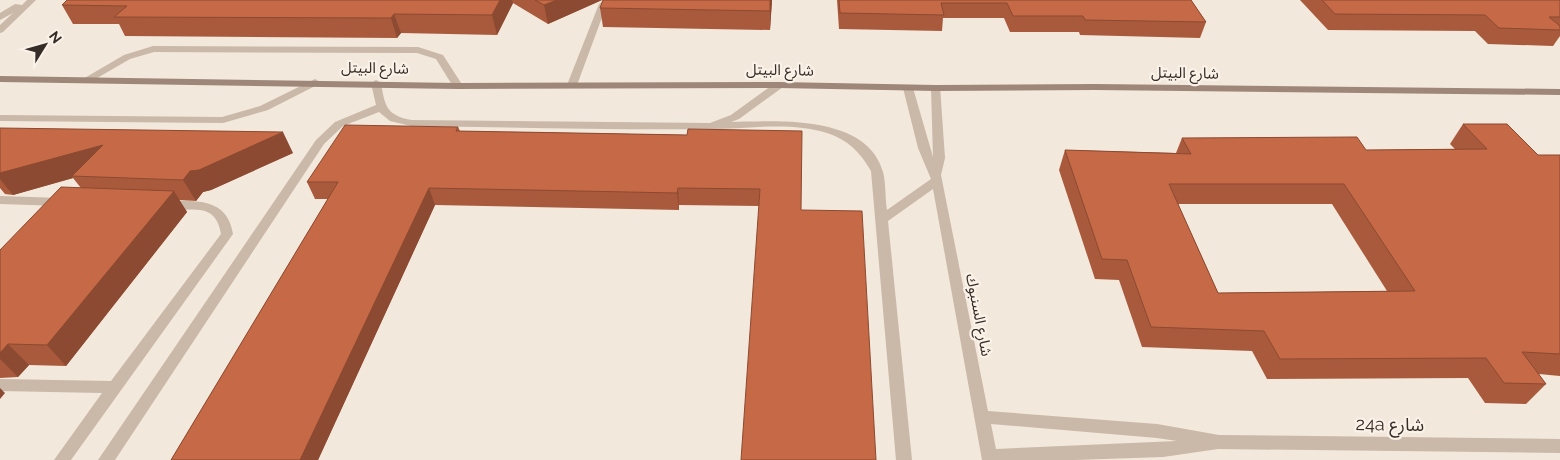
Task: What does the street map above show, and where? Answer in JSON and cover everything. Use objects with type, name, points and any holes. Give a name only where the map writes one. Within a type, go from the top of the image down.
[{"type":"street","points":[[0,17],[31,0]]},
{"type":"street","points":[[0,30],[31,0]]},
{"type":"street","points":[[572,85],[603,4]]},
{"type":"street","points":[[88,79],[127,57],[152,49],[418,50],[440,57],[458,86]]},
{"type":"street","name":"شارع البيتل","points":[[0,80],[88,79],[458,86],[779,85],[908,88],[1095,87],[1560,92]]},
{"type":"street","points":[[0,118],[223,120],[264,108],[315,82]]},
{"type":"street","points":[[376,83],[381,107],[390,118],[411,123],[804,125],[830,130],[853,140],[873,159],[877,171],[904,460]]},
{"type":"street","points":[[712,126],[735,117],[779,85]]},
{"type":"street","name":"شارع السنبوك","points":[[908,88],[924,148],[936,178],[989,458]]},
{"type":"street","name":"شارع السنبوك","points":[[936,88],[940,158],[936,178]]},
{"type":"street","points":[[106,460],[320,142],[339,124],[352,117],[381,107]]},
{"type":"street","points":[[882,219],[936,178]]},
{"type":"street","points":[[0,200],[79,202]]},
{"type":"street","points":[[62,460],[227,234],[227,222],[219,213],[207,207],[149,204]]},
{"type":"street","points":[[0,385],[116,386]]},
{"type":"street","name":"24a شارع","points":[[982,417],[1157,431],[1219,442]]},
{"type":"street","name":"24a شارع","points":[[989,458],[1163,450],[1219,442],[1560,446]]},
{"type":"building","points":[[67,0],[500,0],[492,15],[394,14],[391,18],[114,17],[127,6],[62,5]]},
{"type":"building","points":[[535,0],[557,0],[544,5]]},
{"type":"building","points":[[603,0],[770,0],[770,11],[600,8]]},
{"type":"building","points":[[839,0],[1191,0],[1206,22],[1085,20],[1083,16],[1013,16],[1007,3],[941,3],[944,15],[840,13]]},
{"type":"building","points":[[1322,0],[1560,0],[1560,17],[1549,17],[1560,26],[1560,30],[1499,28],[1485,15],[1335,14]]},
{"type":"building","points":[[1463,124],[1507,124],[1538,155],[1560,155],[1560,354],[1522,352],[1546,384],[1504,383],[1486,358],[1280,359],[1264,331],[1151,327],[1127,260],[1102,259],[1065,150],[1191,154],[1182,138],[1357,137],[1366,150],[1487,149]],"holes":[[[1169,184],[1344,184],[1415,291],[1218,293]]]},
{"type":"building","points":[[345,125],[458,127],[456,131],[687,135],[688,129],[802,131],[801,210],[862,211],[876,460],[741,460],[760,189],[678,188],[677,193],[429,188],[300,460],[171,460],[338,182],[307,182]]},
{"type":"building","points":[[0,128],[283,132],[199,170],[190,171],[183,180],[72,176],[103,145],[0,173]]},
{"type":"building","points":[[61,187],[174,191],[47,345],[8,344],[0,353],[0,250]]}]
